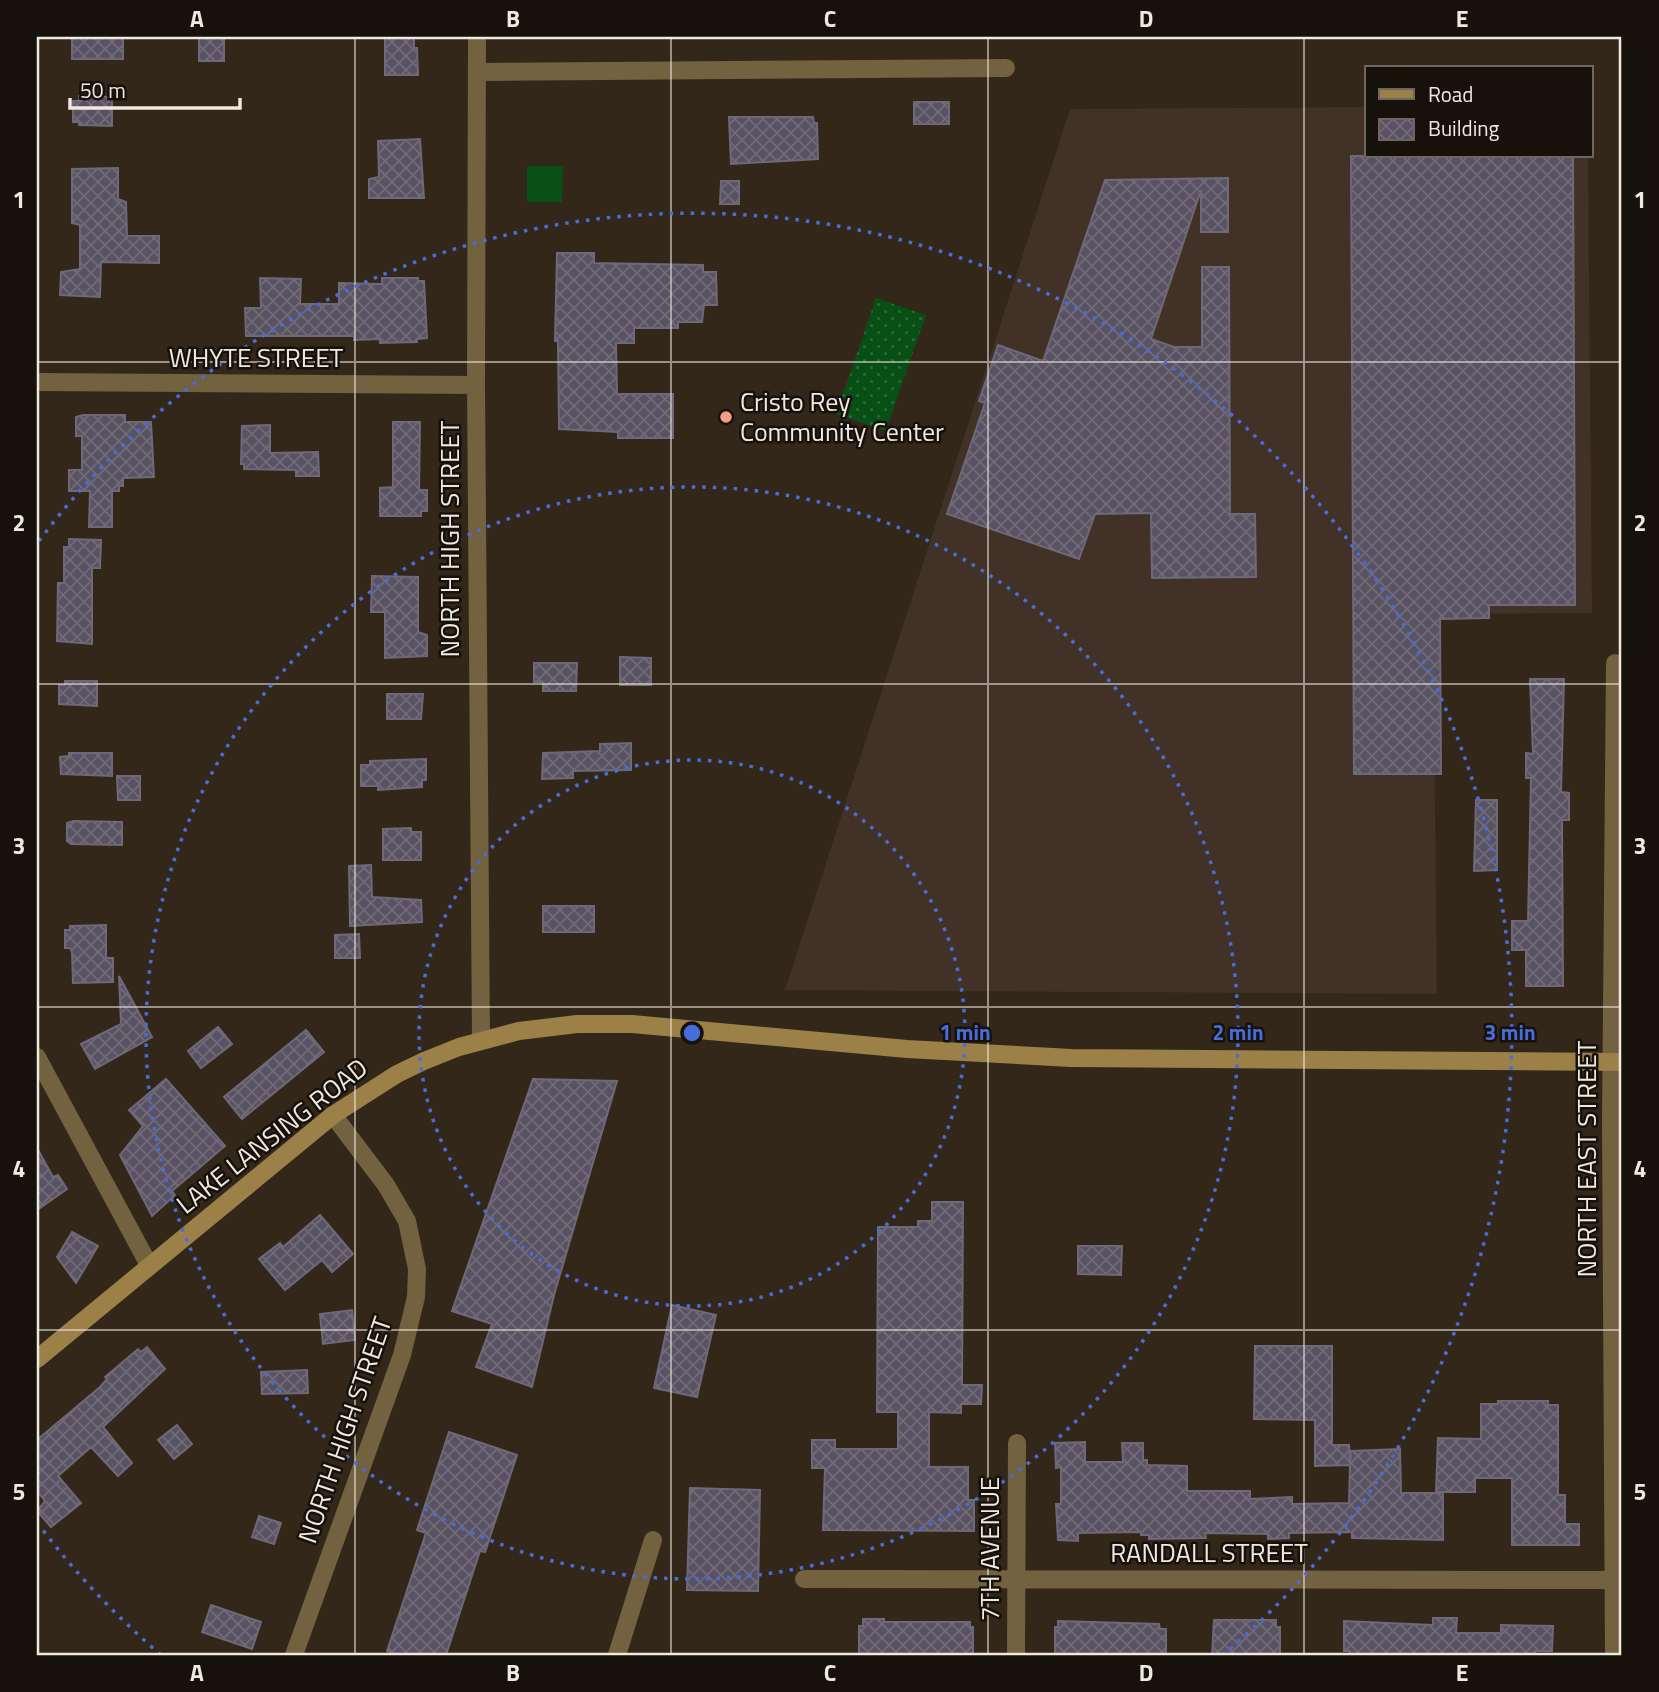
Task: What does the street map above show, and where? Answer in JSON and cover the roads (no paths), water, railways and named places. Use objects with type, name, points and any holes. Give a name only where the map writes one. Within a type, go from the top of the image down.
[{"type":"main road","name":"LAKE LANSING ROAD","points":[[37,1359],[333,1115],[397,1074],[481,1040],[540,1028],[610,1023],[1021,1056],[1618,1062]]},
{"type":"street","name":"NORTH HIGH STREET","points":[[477,37],[475,384],[481,1040]]},
{"type":"street","points":[[477,72],[1006,68]]},
{"type":"street","name":"WHYTE STREET","points":[[37,382],[475,384]]},
{"type":"street","name":"NORTH EAST STREET","points":[[1614,1655],[1611,1121],[1618,1062],[1615,663]]},
{"type":"street","points":[[37,1057],[149,1265]]},
{"type":"street","name":"NORTH HIGH STREET","points":[[294,1655],[404,1351],[416,1297],[417,1269],[407,1221],[386,1185],[333,1115]]},
{"type":"street","name":"7TH AVENUE","points":[[1016,1655],[1017,1443]]},
{"type":"street","points":[[617,1655],[653,1540]]},
{"type":"street","name":"RANDALL STREET","points":[[804,1578],[1613,1580]]},
{"type":"place","name":"Cristo Rey Community Center","points":[[726,417]]}]
